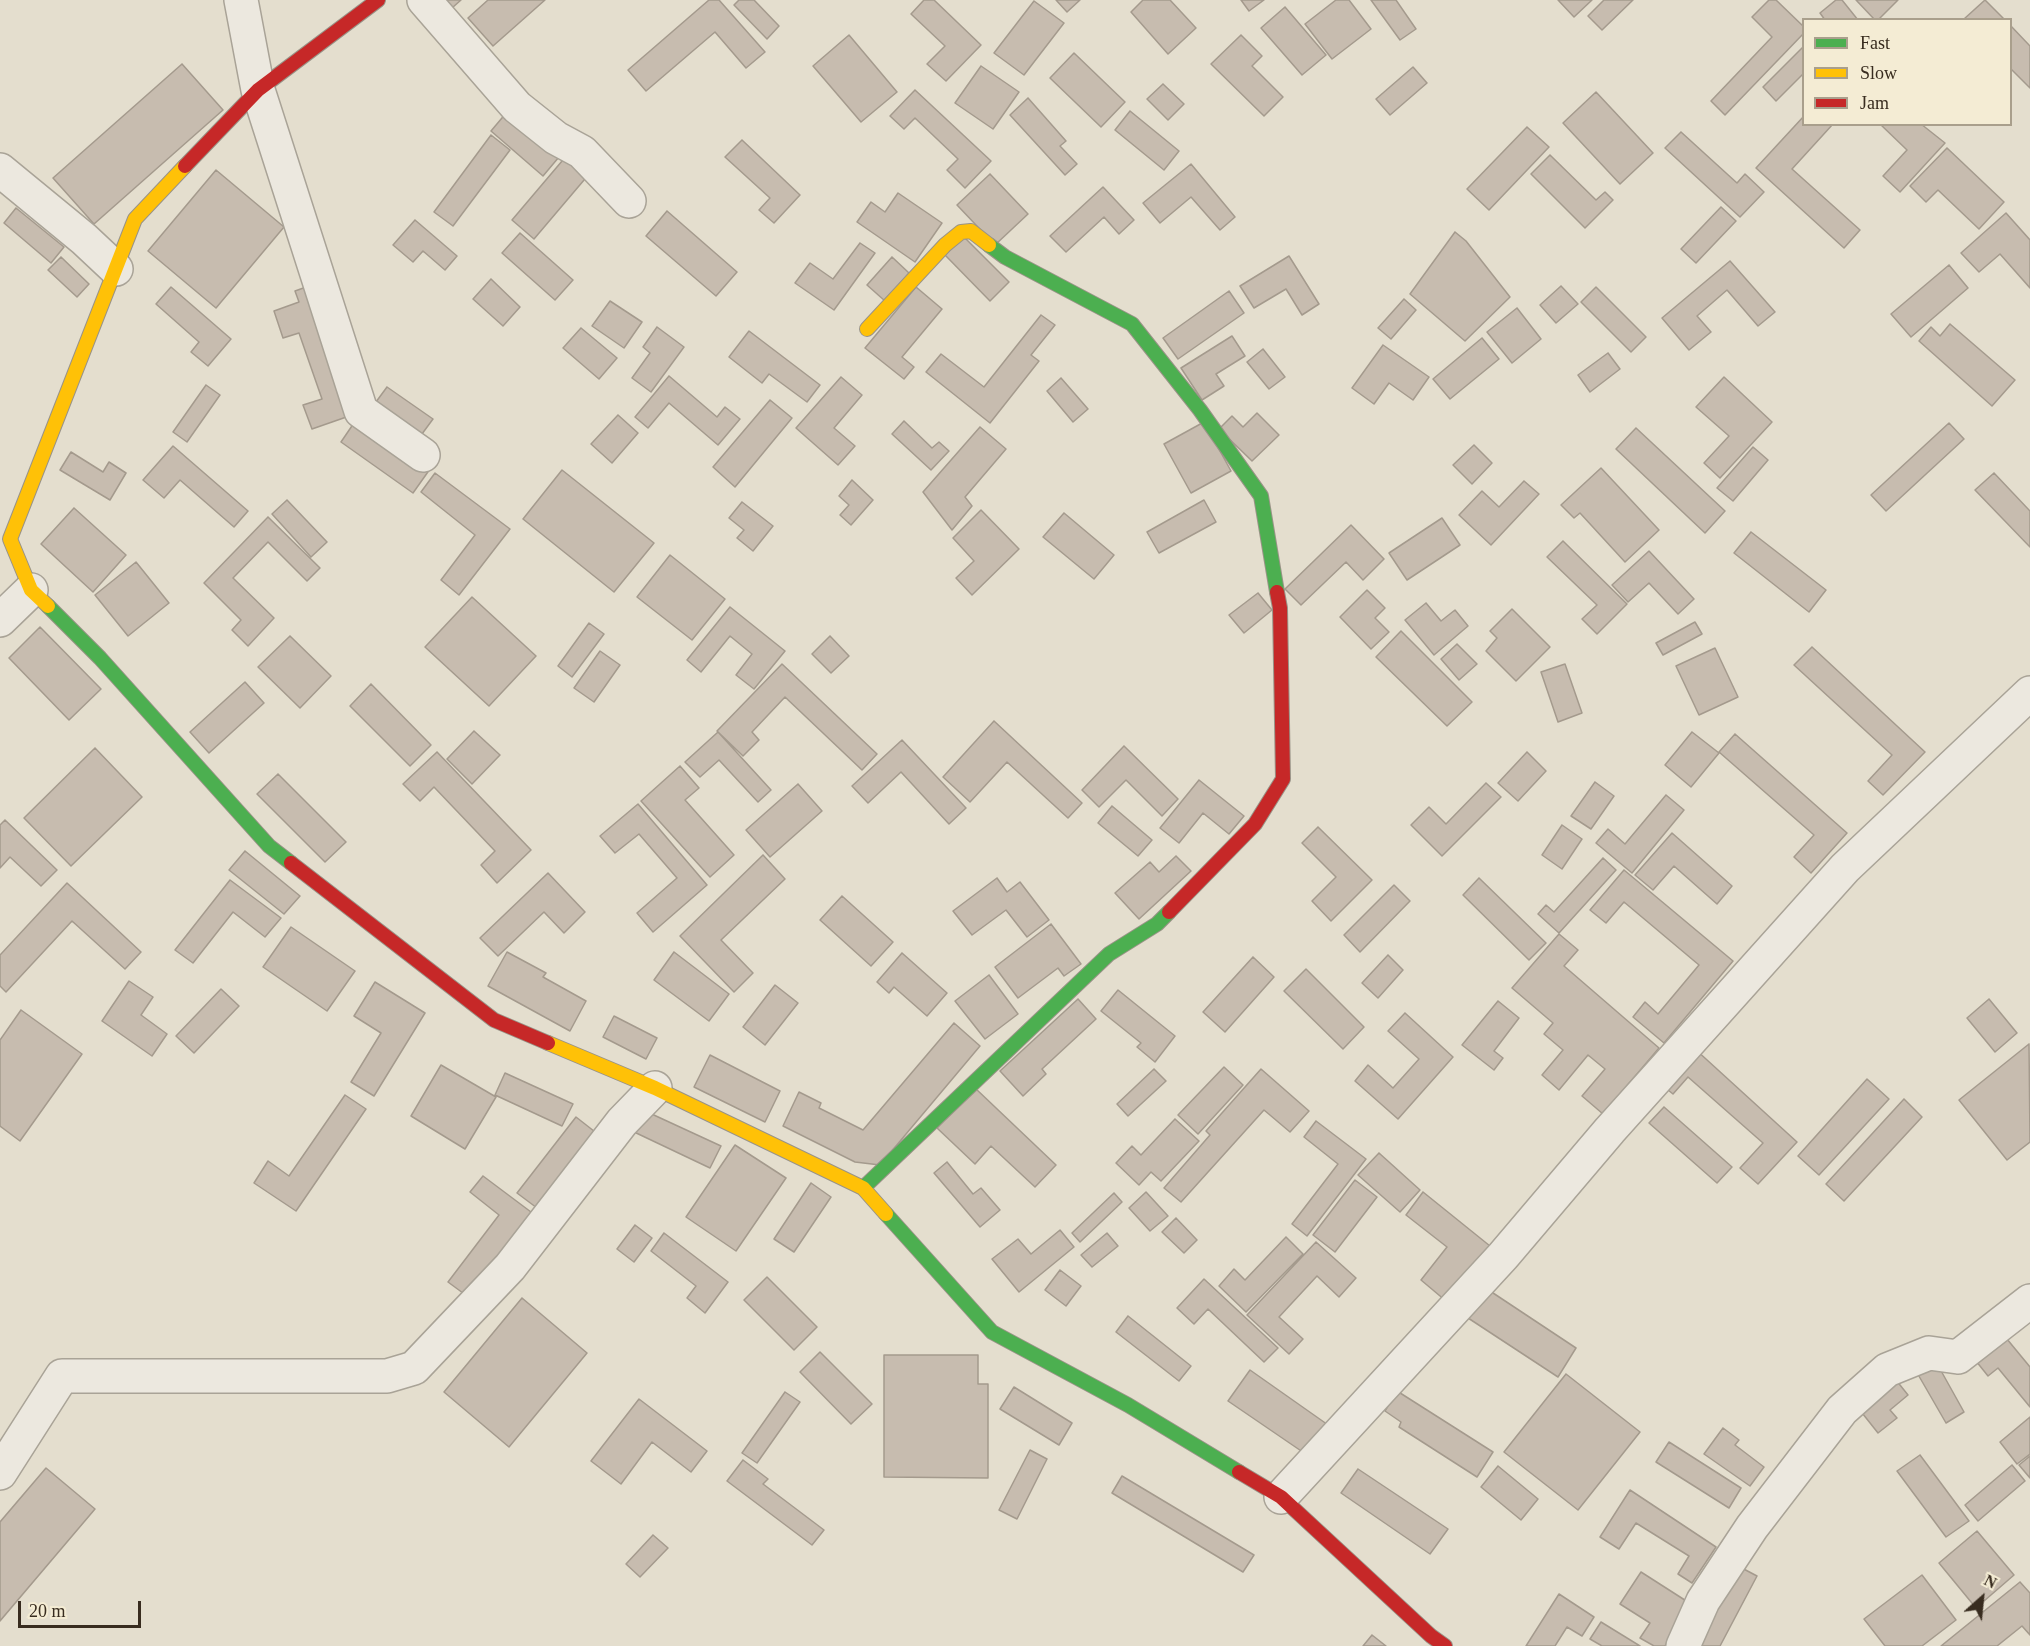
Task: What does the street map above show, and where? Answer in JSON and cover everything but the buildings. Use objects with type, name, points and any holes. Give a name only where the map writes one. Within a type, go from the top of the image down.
[{"type":"street","points":[[242,0],[258,90],[361,411],[423,455]]},
{"type":"street","points":[[378,0],[258,90],[135,219],[5,535],[31,590],[100,658],[268,846],[494,1020],[655,1088],[863,1188],[992,1332],[1128,1405],[1281,1497],[1431,1636],[1445,1646]]},
{"type":"street","points":[[424,0],[517,107],[556,138],[582,152],[629,201]]},
{"type":"street","points":[[0,170],[84,239],[116,269]]},
{"type":"street","points":[[863,1188],[1110,954],[1157,924],[1255,825],[1283,779],[1280,608],[1261,496],[1200,410],[1132,324],[1005,256],[971,231],[961,232],[945,245],[867,329]]},
{"type":"street","points":[[0,620],[31,590]]},
{"type":"street","points":[[1281,1497],[1503,1256],[1618,1121],[1845,868],[2030,693]]},
{"type":"street","points":[[0,1473],[62,1376],[387,1376],[414,1368],[510,1268],[622,1122],[655,1088]]},
{"type":"street","points":[[1683,1646],[1703,1601],[1752,1527],[1842,1410],[1887,1370],[1929,1353],[1958,1357],[2030,1301]]},
{"type":"traffic: fast","points":[[989,245],[1005,257],[1132,324],[1200,410],[1261,496],[1277,592]]},
{"type":"traffic: fast","points":[[48,606],[100,658],[269,846],[291,863]]},
{"type":"traffic: fast","points":[[863,1188],[1109,954],[1157,924],[1169,912]]},
{"type":"traffic: fast","points":[[886,1214],[992,1332],[1128,1405],[1239,1472]]},
{"type":"traffic: slow","points":[[48,606],[31,590],[10,539],[135,219],[185,166]]},
{"type":"traffic: slow","points":[[867,329],[945,245],[961,232],[971,231],[989,245]]},
{"type":"traffic: slow","points":[[548,1043],[655,1088],[863,1188],[886,1214]]},
{"type":"traffic: jam","points":[[185,166],[258,90],[378,0]]},
{"type":"traffic: jam","points":[[1169,912],[1255,824],[1283,779],[1280,608],[1277,592]]},
{"type":"traffic: jam","points":[[291,863],[494,1020],[548,1043]]},
{"type":"traffic: jam","points":[[1239,1472],[1281,1497],[1431,1636],[1445,1646]]}]
